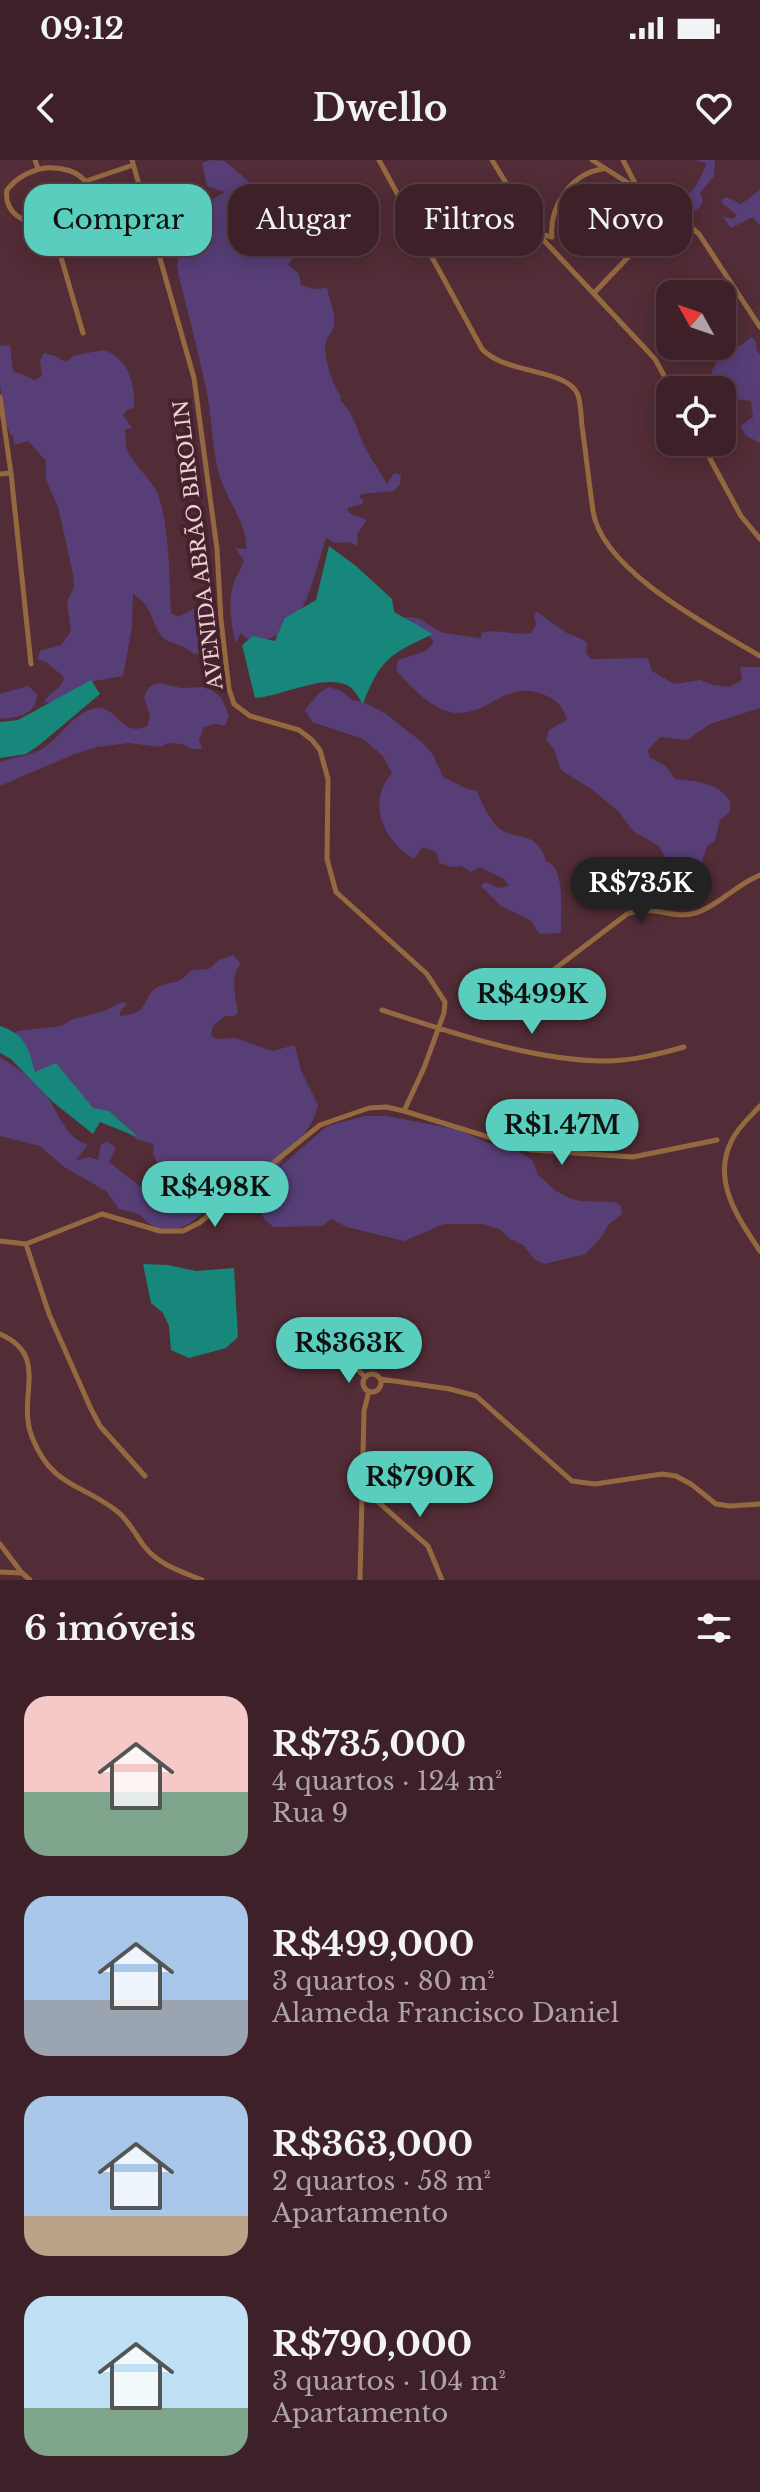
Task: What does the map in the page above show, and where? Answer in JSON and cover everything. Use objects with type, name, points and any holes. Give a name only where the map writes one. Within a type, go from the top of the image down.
[{"type":"street","points":[[35,160],[38,169]]},
{"type":"street","points":[[379,160],[482,349],[489,357],[505,365],[563,379],[578,394],[594,515],[603,541],[651,588],[675,606],[760,656]]},
{"type":"street","points":[[492,160],[507,184]]},
{"type":"street","points":[[592,160],[628,184]]},
{"type":"street","points":[[623,160],[635,184]]},
{"type":"street","points":[[86,181],[133,163]]},
{"type":"street","name":"AVENIDA ABRÃO BIROLIN","points":[[133,163],[194,378],[217,549],[229,689],[234,704],[250,716],[299,730],[320,750],[328,779],[327,859],[336,892],[436,984],[445,1002],[439,1029],[404,1111]]},
{"type":"street","points":[[1,207],[3,196],[14,182],[38,169],[65,169],[81,175],[86,184]]},
{"type":"street","points":[[543,234],[552,237],[550,222],[574,182],[592,170],[604,169]]},
{"type":"street","points":[[9,219],[24,223]]},
{"type":"street","points":[[692,228],[715,255],[760,327]]},
{"type":"street","points":[[543,239],[655,359],[664,376]]},
{"type":"street","points":[[61,256],[83,333]]},
{"type":"street","points":[[595,292],[629,256]]},
{"type":"street","points":[[0,397],[31,664]]},
{"type":"street","points":[[709,456],[741,516],[760,539]]},
{"type":"street","points":[[0,474],[11,473]]},
{"type":"street","points":[[523,993],[627,914],[653,909],[678,915],[695,913],[760,875]]},
{"type":"street","points":[[382,1010],[439,1029],[532,1051],[606,1061],[643,1057],[684,1047]]},
{"type":"street","points":[[760,1106],[733,1138],[726,1153],[725,1172],[728,1195],[760,1251]]},
{"type":"street","points":[[0,1241],[26,1244],[102,1214],[160,1231],[183,1231],[199,1223],[320,1125],[369,1108],[386,1107],[404,1111],[531,1150],[633,1157],[717,1140]]},
{"type":"street","points":[[26,1244],[49,1314],[91,1409],[100,1426],[145,1476]]},
{"type":"street","points":[[0,1334],[21,1346],[27,1356],[27,1416],[31,1436],[55,1474],[67,1484],[115,1509],[159,1561],[202,1580]]},
{"type":"street","points":[[337,1349],[365,1377]]},
{"type":"street","points":[[365,1377],[373,1374],[380,1379],[423,1384],[476,1396],[572,1481],[595,1484],[662,1474],[676,1476],[691,1484],[716,1504],[760,1504]]},
{"type":"street","points":[[365,1377],[363,1385],[369,1391]]},
{"type":"street","points":[[369,1391],[378,1390],[380,1379]]},
{"type":"street","points":[[360,1580],[360,1486],[364,1411],[369,1391]]},
{"type":"street","points":[[360,1486],[428,1546],[442,1580]]},
{"type":"street","points":[[0,1544],[30,1580]]},
{"type":"street","points":[[0,1572],[22,1573]]},
{"type":"shaded area","points":[[695,160],[715,160],[714,176],[700,193],[703,201],[693,212],[692,191],[706,163]]},
{"type":"shaded area","points":[[225,161],[252,184],[228,184],[228,256],[294,256],[288,265],[299,274],[301,285],[314,289],[327,288],[334,321],[325,347],[327,363],[340,400],[387,484],[394,473],[401,475],[400,484],[394,491],[362,494],[359,497],[363,504],[347,508],[349,513],[367,520],[357,534],[358,547],[350,542],[335,543],[326,538],[311,588],[295,619],[284,631],[269,639],[250,642],[241,633],[235,641],[231,614],[233,586],[244,560],[235,548],[246,549],[246,539],[219,474],[204,378],[177,267],[178,256],[212,256],[212,200],[225,192],[207,184],[202,163]]},
{"type":"shaded area","points":[[760,190],[760,226],[753,217],[731,228],[722,216],[733,219],[737,215],[721,202],[722,199],[727,197],[741,204]]},
{"type":"shaded area","points":[[751,337],[756,341],[756,350],[760,354],[760,443],[745,435],[740,426],[753,417],[751,401],[736,399],[736,376],[713,376],[711,372],[718,360],[736,360],[736,347]]},
{"type":"shaded area","points":[[10,345],[13,371],[35,380],[42,376],[40,360],[44,353],[65,362],[76,355],[104,350],[125,366],[132,381],[134,399],[134,408],[123,415],[132,428],[125,430],[126,447],[158,494],[162,508],[171,613],[178,617],[200,605],[210,609],[217,625],[211,653],[194,654],[166,640],[145,605],[133,594],[132,627],[123,676],[94,681],[63,699],[44,703],[61,685],[64,677],[46,662],[37,659],[41,650],[61,645],[71,631],[67,602],[74,587],[73,574],[58,507],[46,480],[46,461],[28,441],[14,445],[3,412],[0,346]]},
{"type":"shaded area","points":[[329,546],[392,599],[394,612],[433,634],[396,653],[381,667],[363,704],[352,688],[338,682],[255,698],[242,645],[253,636],[275,641],[285,618],[316,600]]},
{"type":"shaded area","points":[[537,612],[567,633],[584,640],[586,653],[591,659],[648,658],[652,671],[674,684],[700,680],[730,687],[742,680],[740,667],[760,667],[760,708],[710,724],[687,740],[660,737],[648,750],[649,757],[666,766],[675,779],[713,787],[730,801],[730,812],[720,820],[715,841],[707,846],[695,885],[696,898],[686,902],[683,910],[674,905],[669,896],[668,863],[659,846],[633,831],[619,812],[561,770],[554,749],[546,740],[549,730],[567,720],[556,701],[534,692],[522,691],[468,712],[455,713],[430,703],[396,670],[398,660],[426,651],[434,642],[422,628],[402,624],[400,618],[419,619],[441,632],[479,638],[482,637],[481,633],[487,632],[531,633],[536,625],[534,613]]},
{"type":"shaded area","points":[[91,680],[100,694],[26,754],[0,758],[0,722],[18,720]]},
{"type":"shaded area","points":[[159,683],[181,688],[202,687],[221,697],[229,716],[225,726],[215,724],[204,727],[199,739],[202,749],[169,743],[160,747],[129,743],[97,747],[0,786],[0,762],[42,749],[78,716],[92,709],[108,710],[130,728],[147,726],[150,716],[144,697],[149,687]]},
{"type":"shaded area","points":[[28,686],[37,694],[30,711],[0,719],[0,694]]},
{"type":"shaded area","points":[[329,687],[385,713],[424,744],[443,777],[477,791],[496,826],[538,845],[546,861],[553,865],[560,882],[561,933],[540,934],[530,920],[501,906],[481,886],[485,882],[498,888],[509,886],[503,878],[479,867],[471,872],[461,866],[439,863],[436,852],[423,847],[414,859],[394,842],[379,808],[384,785],[392,773],[383,756],[363,739],[312,722],[305,710],[320,692]]},
{"type":"shaded area","points":[[233,955],[241,964],[234,981],[238,1013],[225,1016],[213,1026],[211,1036],[217,1039],[236,1038],[272,1051],[295,1045],[301,1071],[318,1105],[310,1126],[287,1153],[279,1168],[327,1126],[365,1116],[386,1116],[460,1130],[485,1142],[517,1151],[532,1160],[538,1175],[556,1191],[580,1201],[615,1202],[621,1206],[622,1214],[608,1225],[586,1254],[544,1264],[535,1260],[523,1245],[501,1230],[482,1224],[444,1224],[404,1241],[347,1227],[331,1219],[322,1226],[274,1227],[245,1193],[232,1186],[188,1225],[166,1230],[153,1226],[138,1214],[119,1209],[106,1191],[64,1167],[40,1146],[0,1136],[0,1057],[30,1077],[14,1037],[17,1031],[61,1026],[122,1002],[127,1004],[120,1016],[138,1012],[158,987],[179,981],[192,970],[209,969],[219,960]],"holes":[[[47,1095],[138,1140],[154,1144],[153,1154],[159,1167],[154,1169],[165,1180],[169,1194],[167,1198],[147,1192],[109,1162],[116,1148],[108,1142],[101,1144],[98,1160],[89,1157],[75,1161],[88,1145],[68,1131]]]},
{"type":"shaded area","points":[[0,1026],[15,1033],[25,1043],[35,1072],[56,1063],[93,1108],[109,1111],[138,1137],[100,1122],[93,1134],[53,1102],[11,1059],[0,1053]]},
{"type":"shaded area","points":[[143,1264],[196,1271],[234,1268],[238,1337],[226,1348],[189,1358],[171,1350],[169,1326],[163,1313],[151,1303]]}]
